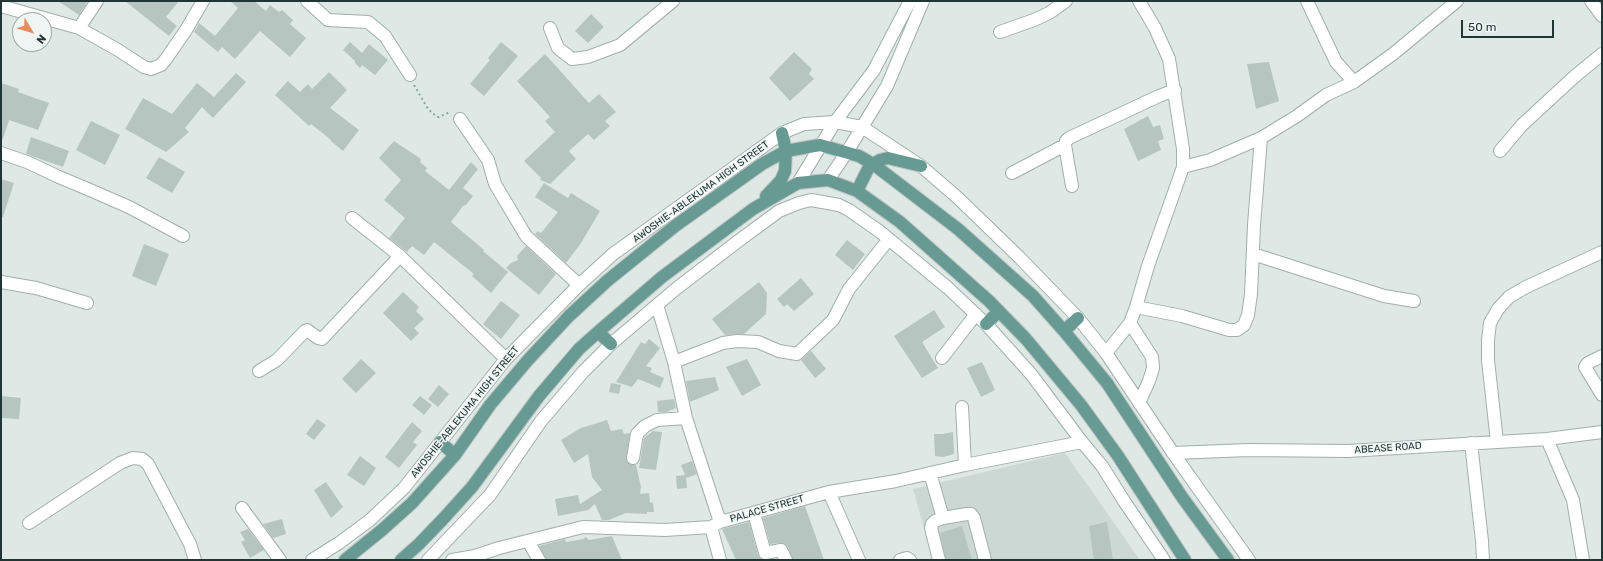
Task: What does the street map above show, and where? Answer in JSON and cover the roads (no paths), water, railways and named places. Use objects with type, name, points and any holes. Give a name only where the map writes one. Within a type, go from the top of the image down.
[{"type":"main road","points":[[753,209],[781,180],[785,171],[786,152],[782,133]]},
{"type":"main road","points":[[820,145],[859,156],[873,164],[958,229],[1033,296],[1107,383],[1182,497],[1228,560]]},
{"type":"main road","name":"AWOSHIE-ABLEKUMA HIGH STREET","points":[[345,560],[412,503],[455,455],[490,405],[528,360],[569,316],[591,296],[675,226],[762,164],[786,152],[820,145]]},
{"type":"main road","points":[[857,191],[868,169],[880,160],[888,158],[921,166]]},
{"type":"main road","points":[[401,560],[439,524],[467,492],[539,396],[579,349],[598,332],[662,277],[753,209],[798,183],[828,180],[857,191],[900,222],[999,311],[1026,339],[1081,405],[1118,456],[1184,560]]},
{"type":"main road","points":[[986,324],[999,311]]},
{"type":"main road","points":[[1064,331],[1078,318]]},
{"type":"main road","points":[[598,332],[611,344]]},
{"type":"main road","points":[[440,442],[455,455]]},
{"type":"street","points":[[79,28],[97,1]]},
{"type":"street","points":[[1,6],[20,5],[79,28],[118,50],[144,67],[151,69],[161,65],[166,59],[186,30],[203,1]]},
{"type":"street","points":[[307,1],[328,20],[368,22],[385,36],[410,75]]},
{"type":"street","points":[[550,28],[558,48],[572,59],[588,57],[620,45],[673,1]]},
{"type":"street","points":[[798,183],[835,122],[874,70],[910,1]]},
{"type":"street","points":[[828,180],[847,152],[887,86],[923,1]]},
{"type":"street","points":[[1000,32],[1034,20],[1066,1]]},
{"type":"street","points":[[1106,353],[1130,323],[1136,308],[1148,266],[1183,167],[1183,149],[1169,59],[1155,28],[1139,1]]},
{"type":"street","points":[[1307,1],[1336,62],[1354,82]]},
{"type":"street","points":[[1183,167],[1210,160],[1261,138],[1297,116],[1326,95],[1354,82],[1394,54],[1457,1]]},
{"type":"street","points":[[1591,1],[1602,16]]},
{"type":"street","points":[[1500,151],[1522,125],[1574,77],[1602,54]]},
{"type":"street","points":[[1072,186],[1065,145],[1069,138],[1175,90]]},
{"type":"street","points":[[460,118],[488,160],[495,184],[526,236],[579,285]]},
{"type":"street","name":"AWOSHIE-ABLEKUMA HIGH STREET","points":[[312,560],[339,543],[370,520],[404,488],[506,359],[579,285],[619,250],[782,133],[804,124],[835,122],[862,127]]},
{"type":"street","points":[[862,127],[921,166],[958,198],[1020,258],[1078,318],[1106,353],[1173,453],[1249,560]]},
{"type":"street","points":[[1136,308],[1168,313],[1229,330],[1237,330],[1244,325],[1248,315],[1261,138]]},
{"type":"street","points":[[1012,173],[1065,145]]},
{"type":"street","points":[[1,153],[27,162],[129,207],[183,236]]},
{"type":"street","points":[[428,560],[490,495],[541,421],[583,372],[611,344],[657,304],[779,211],[811,200],[839,205],[849,210],[889,239],[948,288],[986,324],[1031,374],[1102,466],[1164,560]]},
{"type":"street","points":[[352,218],[400,256],[506,359]]},
{"type":"street","points":[[674,362],[723,343],[738,341],[758,342],[779,351],[797,354],[834,320],[849,289],[889,239]]},
{"type":"street","points":[[1497,442],[1488,360],[1490,323],[1498,309],[1508,297],[1526,287],[1602,252]]},
{"type":"street","points":[[1253,254],[1384,296],[1414,301]]},
{"type":"street","points":[[259,371],[281,357],[305,331],[310,331],[318,338],[322,338],[400,256]]},
{"type":"street","points":[[1,282],[36,288],[87,303]]},
{"type":"street","points":[[657,304],[674,362],[686,418],[716,525],[718,558]]},
{"type":"street","points":[[942,358],[976,314]]},
{"type":"street","points":[[1130,323],[1152,357],[1153,368],[1139,403]]},
{"type":"street","points":[[1602,356],[1588,362],[1585,367],[1602,395]]},
{"type":"street","points":[[962,407],[964,465]]},
{"type":"street","points":[[633,458],[638,434],[645,426],[657,420],[686,418]]},
{"type":"street","name":"ABEASE ROAD","points":[[1173,453],[1249,450],[1348,451],[1547,439],[1602,432]]},
{"type":"street","points":[[1547,439],[1573,500],[1583,560]]},
{"type":"street","name":"PALACE STREET","points":[[452,560],[475,556],[499,548],[583,528],[665,530],[716,525],[829,492],[896,481],[964,465],[1082,442]]},
{"type":"street","points":[[1471,443],[1483,560]]},
{"type":"street","points":[[29,523],[120,463],[132,458],[142,459],[148,464],[190,544],[195,560]]},
{"type":"street","points":[[930,473],[943,518]]},
{"type":"street","points":[[829,492],[860,560]]},
{"type":"street","points":[[242,508],[280,560]]},
{"type":"street","points":[[754,513],[765,553],[781,550],[786,560]]},
{"type":"street","points":[[939,560],[931,528],[932,524],[934,521],[943,518],[967,514],[971,514],[974,518],[985,560]]},
{"type":"street","points":[[528,541],[539,560]]},
{"type":"street","points":[[900,560],[907,558],[910,560]]}]
